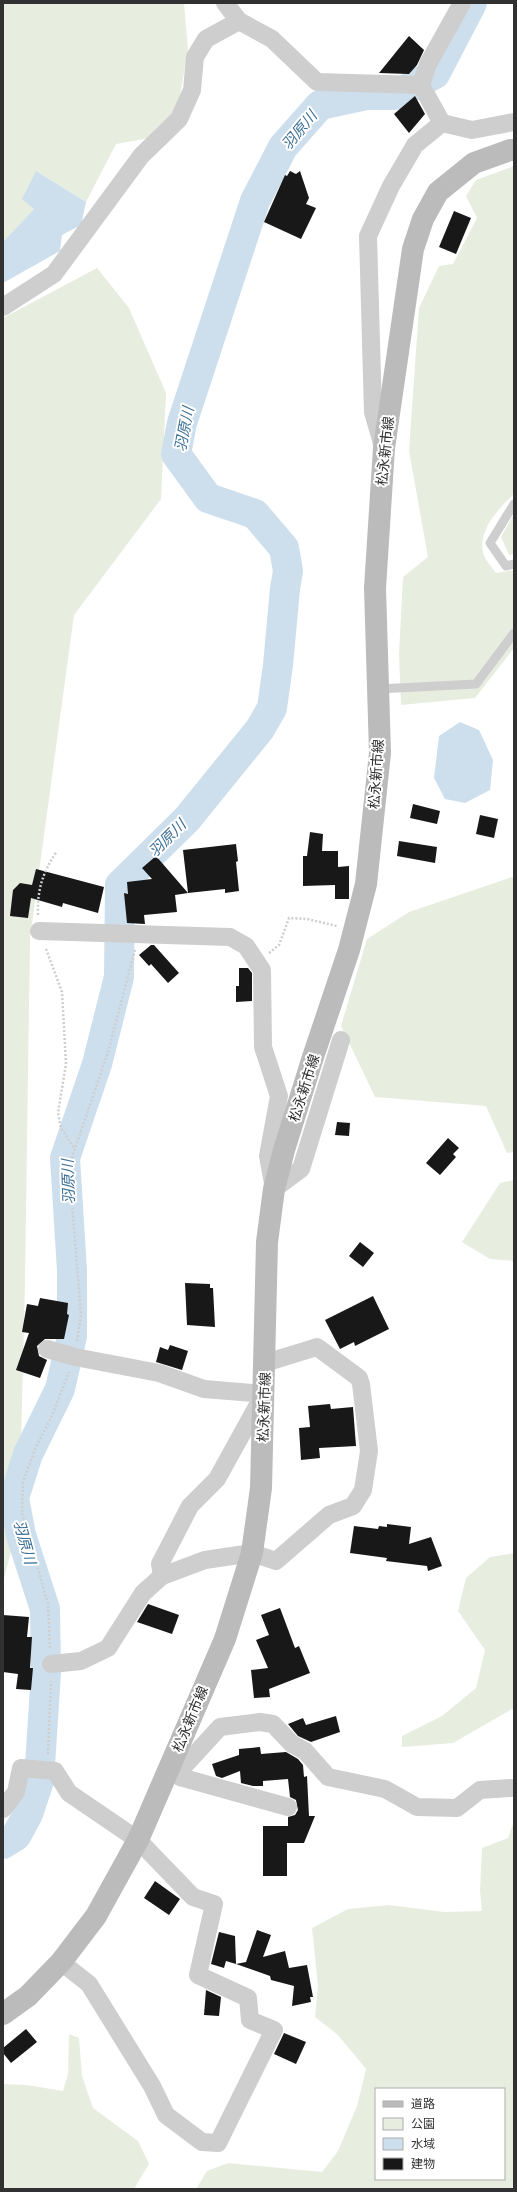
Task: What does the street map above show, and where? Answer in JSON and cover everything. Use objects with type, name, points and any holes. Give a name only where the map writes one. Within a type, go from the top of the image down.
[{"type":"main road","name":"松永新市線","points":[[3,2014],[28,1996],[61,1962],[96,1916],[138,1840],[225,1640],[252,1553],[261,1488],[267,1242],[274,1189],[286,1143],[354,930],[366,884],[380,753],[375,588],[384,448],[413,249],[423,219],[438,192],[474,163],[510,150],[514,150]]},
{"type":"street","points":[[225,3],[239,21],[272,39],[317,82],[421,85]]},
{"type":"street","points":[[462,3],[428,64],[421,85],[442,123],[472,130],[514,122]]},
{"type":"street","points":[[3,307],[54,274],[141,156],[178,118],[192,90],[195,57],[206,39],[239,21]]},
{"type":"street","points":[[384,448],[373,412],[368,236],[391,186],[415,145],[442,123]]},
{"type":"street","points":[[39,931],[230,937],[246,946],[262,970],[263,1047],[279,1096],[268,1156],[274,1189],[301,1169],[341,1040]]},
{"type":"street","points":[[51,1664],[81,1660],[108,1648],[143,1593],[162,1576],[205,1560],[252,1553],[276,1561],[329,1515],[353,1506],[363,1490],[369,1450],[359,1378],[317,1347],[265,1362]]},
{"type":"street","points":[[46,1349],[75,1357],[159,1373],[204,1389],[264,1394],[217,1479],[190,1506],[160,1564],[162,1576]]},
{"type":"street","points":[[169,1768],[186,1764],[220,1728],[260,1722],[273,1724],[292,1744],[305,1750],[328,1777],[385,1789],[417,1807],[457,1808],[480,1790],[511,1788]]},
{"type":"street","points":[[3,1809],[16,1792],[21,1768],[55,1771],[69,1793],[138,1840],[193,1897],[214,1904],[198,1975],[248,1998],[250,2020],[274,2030],[218,2143],[202,2142],[166,2115],[152,2086],[89,1984],[61,1962]]},
{"type":"street","points":[[169,1768],[180,1777],[288,1807]]},
{"type":"lane","points":[[514,504],[490,543],[506,566],[514,564]]},
{"type":"lane","points":[[378,689],[476,684],[514,633]]},
{"type":"path","points":[[57,851],[45,870],[37,899],[39,931],[62,992],[66,1064],[58,1113],[61,1128],[74,1148]]},
{"type":"path","points":[[251,954],[268,954],[279,945],[289,918],[307,919],[354,930]]},
{"type":"green space","points":[[3,3],[184,3],[188,50],[178,107],[150,138],[116,144],[86,202],[36,171],[34,209],[3,242]]},
{"type":"green space","points":[[514,166],[514,494],[491,520],[482,544],[485,557],[496,573],[514,570],[514,648],[475,698],[401,705],[399,654],[403,577],[428,557],[409,451],[419,308],[439,266],[453,264],[477,218],[466,196],[476,180]]},
{"type":"green space","points":[[97,268],[129,308],[166,393],[161,499],[74,615],[30,938],[25,1283],[19,1522],[3,1582],[3,318]]},
{"type":"green space","points":[[514,514],[514,554],[509,555],[501,537]]},
{"type":"green space","points":[[512,877],[514,878],[514,1152],[507,1153],[486,1106],[375,1097],[341,1026],[367,939],[409,912]]},
{"type":"green space","points":[[514,1180],[514,1261],[490,1259],[462,1242],[500,1183]]},
{"type":"green space","points":[[514,1553],[514,1710],[512,1709],[453,1743],[402,1747],[402,1736],[442,1716],[476,1688],[485,1650],[458,1611],[466,1578],[490,1557]]},
{"type":"green space","points":[[514,1821],[514,2189],[196,2189],[207,2171],[228,2163],[322,2172],[338,2151],[357,2106],[366,2069],[338,2035],[315,2017],[318,1986],[312,1928],[348,1909],[389,1905],[444,1912],[482,1911],[480,1891],[482,1848],[508,1838]]},
{"type":"green space","points":[[69,2034],[79,2038],[82,2076],[93,2108],[138,2141],[149,2164],[134,2189],[3,2189],[3,2084],[27,2085],[63,2091],[68,2074]]},
{"type":"water","points":[[36,171],[86,202],[81,225],[62,235],[60,251],[3,283],[3,242],[34,209],[22,199]]},
{"type":"water","points":[[460,722],[479,730],[493,760],[490,790],[465,803],[445,799],[434,778],[439,736]]},
{"type":"building","points":[[409,36],[424,50],[417,65],[409,74],[379,73]]},
{"type":"building","points":[[415,96],[425,114],[409,133],[394,114]]},
{"type":"building","points":[[290,171],[296,174],[300,171],[309,198],[306,204],[316,208],[301,239],[264,222],[285,175],[287,176]]},
{"type":"building","points":[[454,211],[471,218],[456,254],[439,247]]},
{"type":"building","points":[[413,804],[440,811],[437,824],[410,818]]},
{"type":"building","points":[[480,815],[498,819],[494,838],[476,834]]},
{"type":"building","points":[[310,832],[323,834],[322,851],[338,851],[338,867],[349,866],[349,899],[335,899],[335,885],[303,886],[303,856],[307,856]]},
{"type":"building","points":[[399,841],[437,847],[435,863],[397,856]]},
{"type":"building","points":[[236,844],[239,891],[225,893],[225,889],[188,893],[183,850]]},
{"type":"building","points":[[156,856],[188,893],[175,895],[177,912],[144,915],[145,924],[127,923],[124,893],[128,894],[127,882],[152,879],[142,868]]},
{"type":"building","points":[[36,869],[104,887],[98,913],[63,903],[62,907],[31,898],[28,918],[10,916],[13,890],[20,883],[32,885]]},
{"type":"building","points":[[151,945],[154,945],[179,973],[168,983],[151,964],[149,966],[139,955]]},
{"type":"building","points":[[239,968],[248,968],[252,973],[252,1001],[236,1002],[236,986],[239,986]]},
{"type":"building","points":[[337,1122],[350,1123],[349,1136],[335,1135]]},
{"type":"building","points":[[448,1138],[459,1148],[453,1154],[456,1157],[440,1175],[426,1163]]},
{"type":"building","points":[[360,1242],[374,1253],[363,1267],[349,1256]]},
{"type":"building","points":[[185,1283],[210,1284],[210,1288],[213,1288],[215,1327],[187,1325]]},
{"type":"building","points":[[373,1296],[389,1329],[355,1346],[354,1342],[340,1349],[325,1320]]},
{"type":"building","points":[[40,1298],[68,1303],[67,1314],[69,1315],[64,1339],[45,1339],[37,1346],[39,1356],[47,1360],[40,1378],[16,1370],[29,1333],[22,1332],[27,1304],[38,1306]]},
{"type":"building","points":[[170,1345],[188,1351],[182,1370],[156,1362],[160,1347],[168,1350]]},
{"type":"building","points":[[330,1404],[331,1409],[353,1407],[356,1446],[319,1448],[320,1458],[301,1460],[299,1428],[310,1427],[308,1406]]},
{"type":"building","points":[[387,1524],[411,1527],[409,1544],[431,1537],[442,1566],[428,1571],[427,1566],[386,1561],[387,1558],[350,1553],[354,1526],[378,1529],[379,1526],[387,1527]]},
{"type":"building","points":[[148,1604],[179,1615],[172,1634],[137,1622]]},
{"type":"building","points":[[280,1608],[295,1648],[299,1646],[310,1673],[269,1689],[270,1697],[254,1698],[251,1670],[268,1668],[256,1640],[269,1635],[261,1615]]},
{"type":"building","points":[[3,1615],[29,1617],[27,1637],[32,1637],[30,1668],[33,1668],[31,1690],[16,1689],[18,1674],[3,1672]]},
{"type":"building","points":[[336,1716],[340,1732],[311,1742],[298,1736],[288,1724],[303,1718],[306,1725]]},
{"type":"building","points":[[260,1747],[261,1754],[286,1752],[298,1759],[303,1765],[304,1777],[307,1776],[309,1816],[315,1816],[304,1843],[287,1843],[287,1876],[263,1876],[263,1826],[288,1826],[288,1817],[295,1815],[298,1810],[296,1800],[290,1797],[288,1779],[263,1781],[263,1786],[253,1786],[241,1783],[240,1771],[222,1778],[216,1776],[212,1764],[239,1755],[239,1749]]},
{"type":"building","points":[[155,1881],[180,1899],[169,1915],[144,1898]]},
{"type":"building","points":[[257,1930],[271,1935],[263,1957],[285,1951],[289,1968],[307,1965],[313,1997],[310,1997],[311,2002],[292,2006],[294,1986],[271,1980],[270,1976],[236,1964],[246,1962]]},
{"type":"building","points":[[219,1932],[235,1936],[236,1964],[226,1961],[224,1968],[211,1964]]},
{"type":"building","points":[[206,1990],[221,1997],[219,2016],[204,2015]]},
{"type":"building","points":[[26,2029],[37,2042],[11,2063],[3,2053],[3,2048]]},
{"type":"building","points":[[284,2033],[306,2042],[296,2064],[274,2054]]},
{"type":"waterway","name":"羽原川","points":[[3,1844],[16,1836],[28,1814],[39,1781],[46,1672],[45,1609],[21,1535],[14,1498],[28,1454],[60,1389],[72,1336],[72,1271],[65,1158],[97,1064],[119,977],[120,885],[187,819],[260,729],[272,708],[278,665],[288,571],[284,548],[255,514],[208,498],[176,454],[182,423],[255,201],[283,147],[320,105],[366,95],[395,95],[435,74],[472,3]]}]
